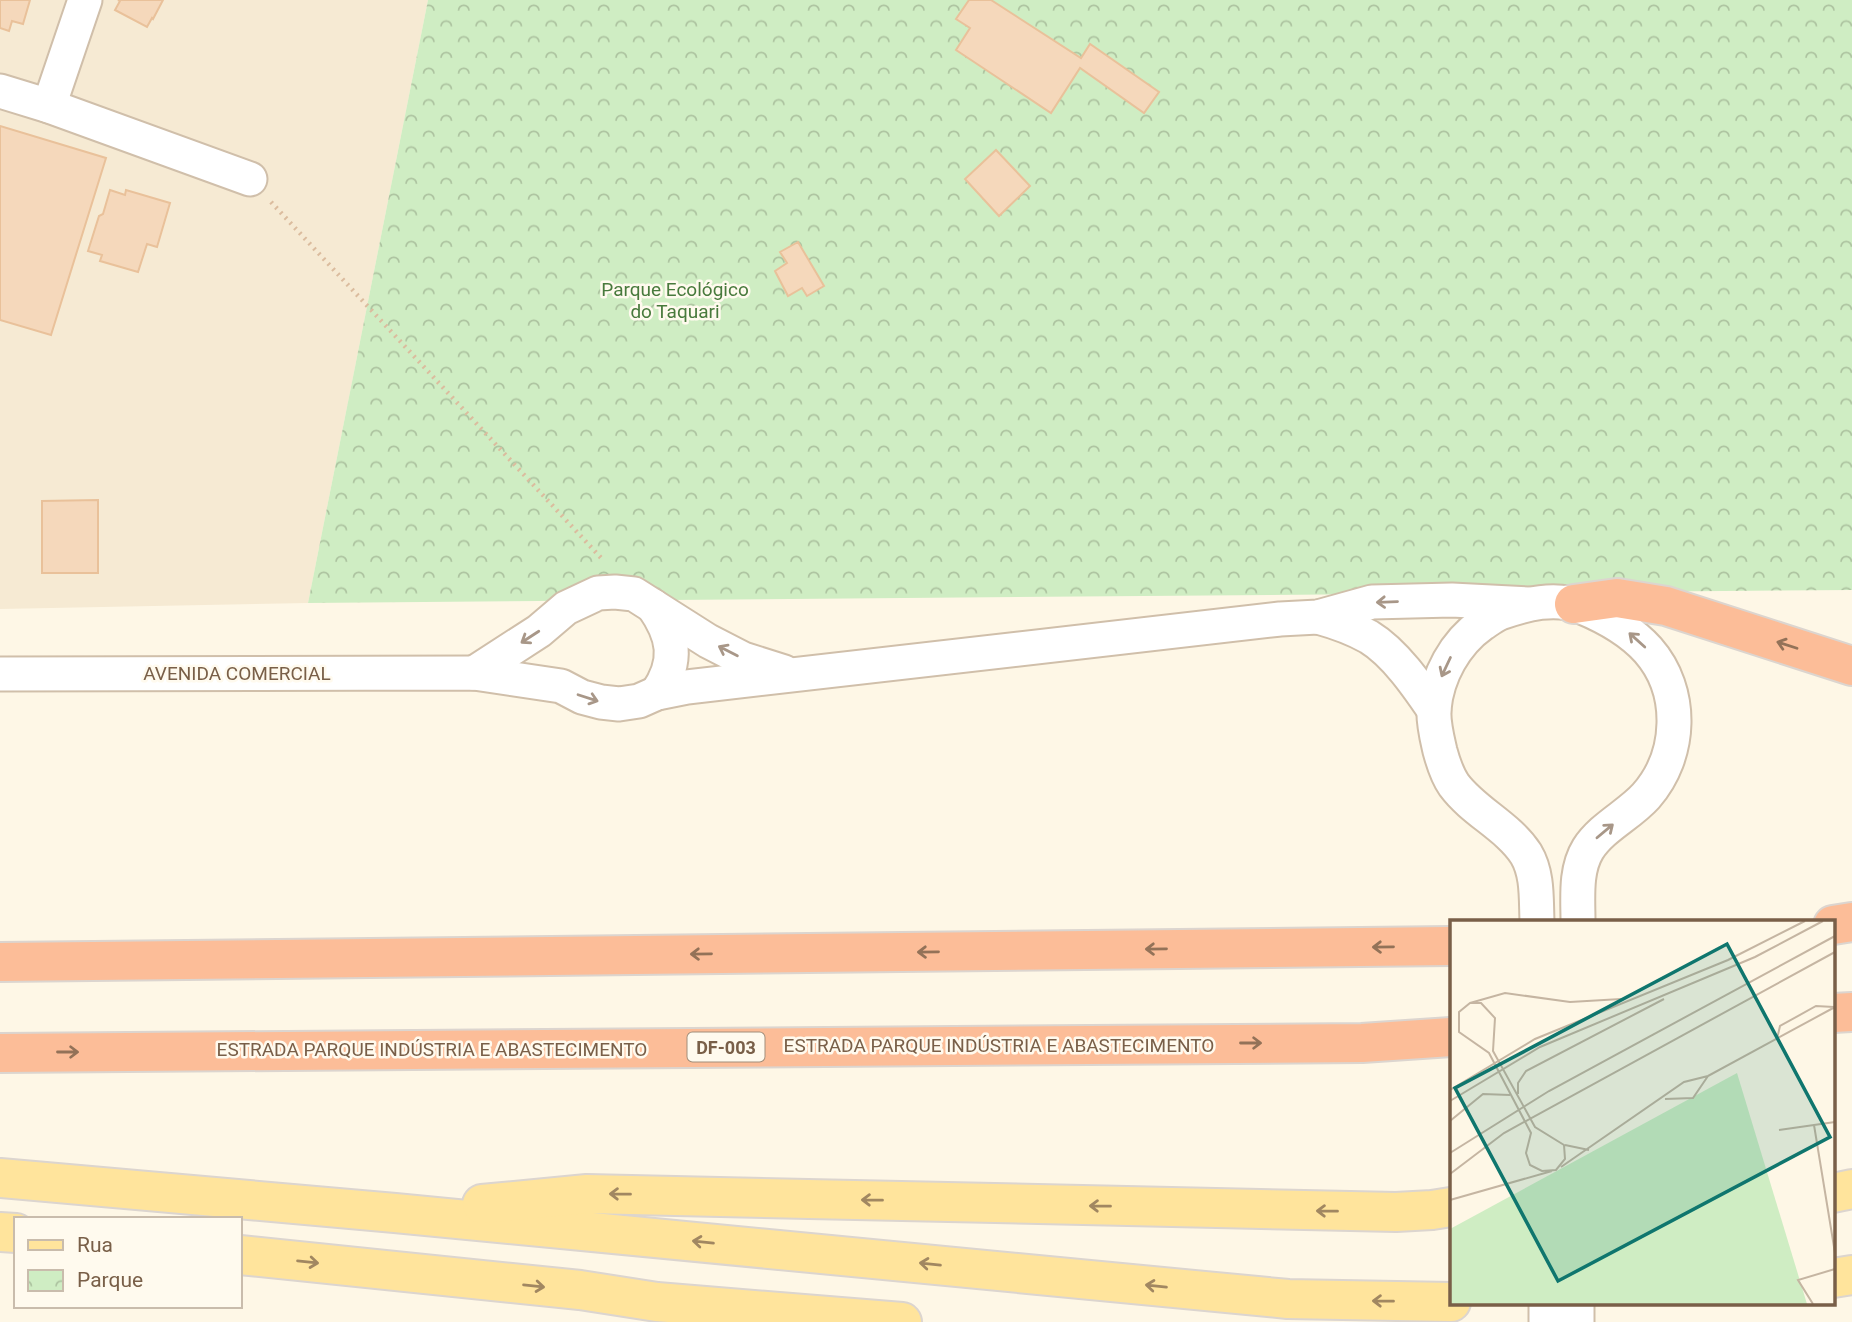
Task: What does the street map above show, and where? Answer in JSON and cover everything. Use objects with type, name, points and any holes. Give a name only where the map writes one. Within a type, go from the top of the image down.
[{"type":"highway","points":[[1574,604],[1618,598],[1666,606],[1852,666]]},
{"type":"highway","points":[[1834,925],[1852,922]]},
{"type":"highway","points":[[0,962],[1450,946]]},
{"type":"highway","points":[[1834,1013],[1852,1012]]},
{"type":"highway","name":"ESTRADA PARQUE INDÚSTRIA E ABASTECIMENTO","points":[[0,1053],[1362,1043],[1450,1037]]},
{"type":"main road","points":[[0,1178],[1288,1299],[1450,1302]]},
{"type":"main road","points":[[1834,1193],[1852,1189]]},
{"type":"main road","points":[[395,1213],[587,1194],[1395,1212],[1450,1207]]},
{"type":"main road","points":[[242,1255],[580,1290],[657,1302],[902,1322]]},
{"type":"main road","points":[[1834,1278],[1852,1275]]},
{"type":"main road","points":[[657,1302],[710,1322]]},
{"type":"street","points":[[49,106],[85,0]]},
{"type":"street","points":[[0,91],[49,106],[250,179]]},
{"type":"street","points":[[474,673],[539,631],[566,608],[598,593],[615,592],[643,599],[708,641],[743,659],[791,675]]},
{"type":"street","points":[[643,599],[663,621],[673,654],[664,684],[657,693]]},
{"type":"street","points":[[1318,617],[1372,602],[1452,600],[1574,604],[1604,616],[1627,631],[1648,651],[1664,675],[1673,700],[1671,750],[1660,776],[1646,796],[1597,837],[1587,850],[1580,868],[1578,906]]},
{"type":"street","points":[[1528,604],[1495,615],[1467,634],[1439,682],[1434,710],[1436,736],[1452,783],[1469,802],[1513,838],[1526,855],[1534,872],[1536,905]]},
{"type":"street","points":[[1318,617],[1346,626],[1371,639],[1413,680],[1434,710]]},
{"type":"street","name":"AVENIDA COMERCIAL","points":[[1,675],[474,673],[561,687],[582,697],[619,704],[687,687],[1318,617]]},
{"type":"street","points":[[1546,1304],[1546,1322]]},
{"type":"street","points":[[1577,1304],[1577,1322]]},
{"type":"path","points":[[250,179],[643,599]]},
{"type":"shaded area","points":[[0,0],[428,0],[308,603],[0,609]]},
{"type":"green space","name":"Parque Ecológico do Taquari","points":[[428,0],[1852,0],[1852,590],[308,603]]},
{"type":"building","points":[[0,0],[30,0],[23,24],[12,21],[9,31],[0,28]]},
{"type":"building","points":[[118,0],[163,0],[147,27],[115,10],[120,1]]},
{"type":"building","points":[[969,0],[991,0],[1081,58],[1090,44],[1159,92],[1144,113],[1080,68],[1051,113],[956,50],[970,28],[956,19]]},
{"type":"building","points":[[0,126],[106,158],[51,335],[0,320]]},
{"type":"building","points":[[996,150],[1030,186],[999,216],[965,179]]},
{"type":"building","points":[[110,190],[125,195],[126,190],[170,203],[157,247],[147,244],[138,272],[100,261],[102,255],[88,251]]},
{"type":"building","points":[[798,242],[824,286],[807,296],[802,288],[788,296],[775,271],[787,263],[780,252]]},
{"type":"building","points":[[637,286],[640,294],[634,296],[630,288]]},
{"type":"building","points":[[98,500],[98,573],[42,573],[42,501]]}]
